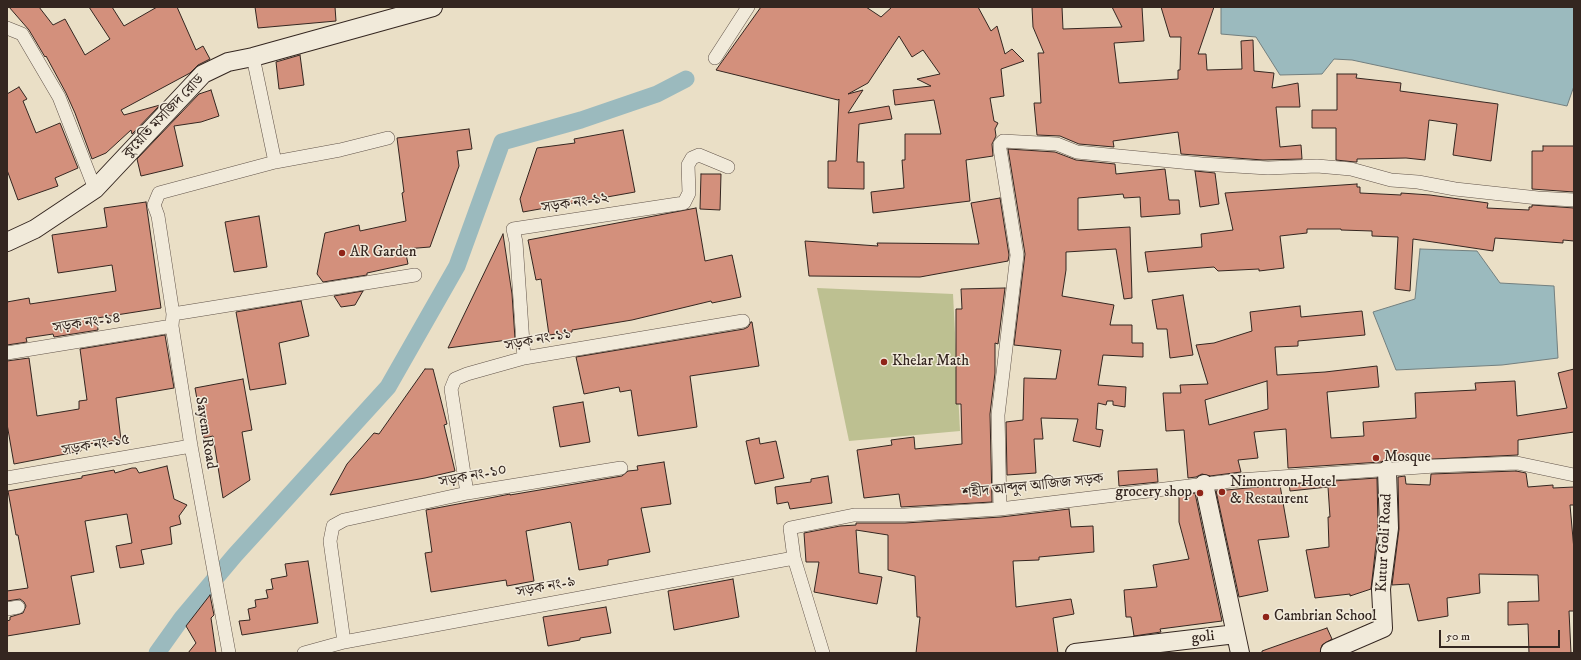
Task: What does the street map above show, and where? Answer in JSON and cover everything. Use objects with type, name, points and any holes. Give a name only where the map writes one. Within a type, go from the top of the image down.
[{"type":"street","points":[[715,58],[748,7]]},
{"type":"street","name":"কুয়েতি মসজিদ রোড","points":[[7,242],[35,228],[95,189],[203,74],[228,62],[253,57],[425,8]]},
{"type":"street","points":[[7,28],[22,34],[60,97],[95,189]]},
{"type":"street","points":[[253,57],[275,162],[340,150],[388,138]]},
{"type":"street","points":[[1000,509],[998,415],[1017,255],[1000,149],[1000,144],[1003,141],[1057,144],[1077,152],[1202,164],[1268,168],[1317,166],[1351,169],[1391,180],[1418,182],[1455,189],[1538,198],[1574,200]]},
{"type":"street","name":"সড়ক নং-১২","points":[[524,358],[516,242],[513,229],[684,203],[689,193],[688,165],[692,158],[699,155],[728,167]]},
{"type":"street","name":"Sayem Road","points":[[229,653],[191,446],[158,216],[154,205],[159,193],[275,162]]},
{"type":"street","name":"সড়ক নং-১৪","points":[[7,353],[172,320],[415,275]]},
{"type":"street","name":"সড়ক নং-১১","points":[[467,493],[451,390],[455,380],[467,374],[524,358],[743,321]]},
{"type":"street","name":"সড়ক নং-১৫","points":[[7,478],[191,446]]},
{"type":"street","name":"শহীদ আব্দুল আজিজ সড়ক","points":[[794,558],[790,528],[854,515],[1000,509],[1239,480],[1435,466],[1517,463],[1574,475]]},
{"type":"street","name":"সড়ক নং-১০","points":[[344,642],[330,541],[332,526],[344,520],[467,493],[621,468]]},
{"type":"street","name":"Kutur Goli Road","points":[[1330,653],[1330,651],[1383,628],[1381,589],[1389,528],[1387,470]]},
{"type":"street","points":[[1204,484],[1240,653]]},
{"type":"street","points":[[794,558],[823,653]]},
{"type":"street","name":"সড়ক নং-৯","points":[[304,653],[344,642],[794,558]]},
{"type":"street","name":"goli","points":[[1075,653],[1236,634]]},
{"type":"green space","points":[[817,288],[953,294],[960,431],[849,441]]},
{"type":"water","points":[[1221,7],[1574,7],[1574,86],[1567,106],[1352,60],[1334,59],[1322,74],[1280,75],[1256,37],[1221,34]]},
{"type":"water","points":[[1420,249],[1477,251],[1500,283],[1554,286],[1558,358],[1502,365],[1396,370],[1373,312],[1415,299]]},
{"type":"building","points":[[9,7],[39,7],[53,25],[65,19],[85,55],[110,39],[89,7],[112,7],[124,26],[157,7],[177,7],[196,50],[203,46],[210,59],[198,65],[190,73],[121,110],[124,115],[160,105],[132,134],[131,130],[106,153],[92,159],[75,113],[46,56],[45,57],[29,30]]},
{"type":"building","points":[[255,7],[335,7],[336,21],[258,28]]},
{"type":"building","points":[[761,7],[866,7],[881,17],[892,7],[978,7],[991,31],[997,26],[1005,54],[1012,49],[1024,61],[1001,69],[1004,96],[990,98],[994,121],[998,123],[995,129],[996,136],[992,144],[993,156],[966,160],[970,201],[873,213],[871,192],[904,188],[902,160],[905,160],[905,134],[941,134],[934,100],[895,105],[893,90],[931,86],[917,79],[940,74],[923,50],[912,57],[899,36],[868,83],[848,94],[863,90],[848,113],[889,106],[892,119],[859,124],[857,162],[864,162],[864,189],[828,188],[828,161],[836,161],[839,99],[838,100],[716,70]]},
{"type":"building","points":[[1032,7],[1062,7],[1063,29],[1122,27],[1112,7],[1142,7],[1144,41],[1114,43],[1119,83],[1178,79],[1178,70],[1180,70],[1181,37],[1170,37],[1161,7],[1214,7],[1198,54],[1206,54],[1207,70],[1242,69],[1241,41],[1253,40],[1254,71],[1274,73],[1272,88],[1298,83],[1300,107],[1276,107],[1280,147],[1301,145],[1302,159],[1263,160],[1181,154],[1178,132],[1113,141],[1114,147],[1079,144],[1060,136],[1037,135],[1034,103],[1041,103],[1038,53],[1044,53],[1033,27]]},
{"type":"building","points":[[300,55],[304,85],[279,89],[276,62]]},
{"type":"building","points":[[1337,74],[1357,74],[1356,78],[1401,83],[1400,91],[1498,104],[1491,161],[1453,155],[1457,124],[1429,120],[1425,160],[1406,158],[1357,159],[1357,162],[1355,162],[1336,160],[1336,128],[1312,128],[1312,110],[1337,110]]},
{"type":"building","points":[[19,87],[27,99],[23,101],[36,133],[60,123],[78,168],[55,178],[58,186],[18,200],[7,170],[7,94]]},
{"type":"building","points":[[211,90],[219,116],[201,122],[174,126],[183,166],[141,176],[137,159],[199,94]]},
{"type":"building","points":[[469,129],[472,149],[457,151],[459,166],[430,247],[405,249],[408,264],[367,273],[367,275],[323,282],[317,274],[325,233],[359,225],[360,231],[406,221],[397,138]]},
{"type":"building","points":[[623,130],[635,192],[523,212],[520,199],[537,148],[575,143],[574,139]]},
{"type":"building","points":[[1543,146],[1574,146],[1574,192],[1532,189],[1532,151],[1543,151]]},
{"type":"building","points":[[1008,149],[1055,152],[1076,160],[1115,164],[1116,174],[1165,169],[1169,200],[1179,200],[1180,214],[1141,217],[1140,197],[1124,198],[1123,194],[1078,198],[1078,230],[1130,227],[1132,298],[1124,299],[1116,249],[1066,252],[1066,270],[1062,296],[1114,305],[1110,325],[1132,325],[1132,343],[1143,343],[1143,357],[1103,355],[1098,385],[1126,387],[1125,407],[1113,405],[1113,401],[1107,401],[1106,405],[1098,403],[1096,429],[1103,430],[1100,447],[1073,441],[1078,419],[1041,418],[1043,439],[1034,439],[1036,473],[1007,475],[1006,422],[1023,420],[1024,378],[1056,379],[1061,350],[1014,345],[1025,254]]},
{"type":"building","points":[[1195,171],[1215,173],[1219,204],[1200,207]]},
{"type":"building","points":[[701,174],[721,174],[720,210],[700,209]]},
{"type":"building","points":[[1357,184],[1357,187],[1360,187],[1360,193],[1430,195],[1488,203],[1487,208],[1529,210],[1529,207],[1532,207],[1532,205],[1574,208],[1574,241],[1563,240],[1563,243],[1495,238],[1493,251],[1413,239],[1410,291],[1395,289],[1398,237],[1372,236],[1372,231],[1307,229],[1307,233],[1280,236],[1284,268],[1259,271],[1259,269],[1218,271],[1214,267],[1148,272],[1145,252],[1202,247],[1201,234],[1233,230],[1225,193]]},
{"type":"building","points":[[1000,198],[1009,255],[1008,261],[920,277],[809,276],[805,241],[878,246],[877,243],[979,244],[971,203]]},
{"type":"building","points":[[146,202],[161,308],[97,318],[98,330],[54,337],[53,334],[26,338],[27,342],[7,345],[7,302],[29,298],[30,304],[116,291],[112,265],[58,273],[52,235],[107,227],[104,208]]},
{"type":"building","points":[[696,208],[705,261],[732,255],[741,297],[712,303],[711,301],[632,320],[549,335],[541,279],[536,280],[528,240]]},
{"type":"building","points":[[259,216],[267,267],[234,272],[225,222]]},
{"type":"building","points":[[503,234],[512,294],[515,339],[448,348]]},
{"type":"building","points":[[1005,288],[998,344],[995,343],[995,373],[990,414],[992,502],[901,507],[899,494],[864,498],[857,450],[892,445],[891,440],[914,437],[915,449],[962,444],[961,404],[956,404],[956,309],[962,309],[961,289]]},
{"type":"building","points":[[363,291],[355,305],[341,307],[334,296]]},
{"type":"building","points":[[1183,295],[1193,355],[1170,358],[1167,329],[1157,329],[1152,300]]},
{"type":"building","points":[[301,301],[309,336],[279,343],[286,384],[250,390],[236,312]]},
{"type":"building","points":[[1300,306],[1301,317],[1362,311],[1365,335],[1298,341],[1298,346],[1275,347],[1277,375],[1325,372],[1377,366],[1379,387],[1327,392],[1331,438],[1364,436],[1363,422],[1416,418],[1415,393],[1476,390],[1475,383],[1515,381],[1517,416],[1567,408],[1558,373],[1574,369],[1574,432],[1518,440],[1518,455],[1392,461],[1386,460],[1381,462],[1288,468],[1286,429],[1254,432],[1258,458],[1238,460],[1241,472],[1210,476],[1202,474],[1196,477],[1188,478],[1184,430],[1166,431],[1163,393],[1181,393],[1180,385],[1208,384],[1196,345],[1214,343],[1252,331],[1250,312]],"holes":[[[1267,381],[1268,409],[1209,425],[1205,400]]]},
{"type":"building","points":[[751,322],[759,366],[690,376],[697,427],[638,436],[631,390],[620,392],[619,387],[584,394],[576,357],[744,329],[748,327]]},
{"type":"building","points":[[165,335],[174,388],[116,398],[121,440],[80,445],[81,451],[14,464],[7,424],[7,361],[29,358],[37,416],[79,409],[79,401],[87,400],[80,349]]},
{"type":"building","points":[[425,369],[433,369],[447,424],[444,425],[455,471],[425,478],[330,495],[347,464],[374,433],[379,434]]},
{"type":"building","points":[[243,379],[252,430],[242,432],[250,480],[223,498],[213,436],[204,438],[195,388]]},
{"type":"building","points":[[583,402],[590,442],[560,447],[553,407]]},
{"type":"building","points":[[759,438],[760,444],[776,441],[784,478],[755,484],[746,441]]},
{"type":"building","points":[[664,462],[671,504],[641,508],[650,552],[608,560],[608,565],[579,570],[570,522],[526,531],[534,581],[507,586],[506,580],[431,592],[425,553],[432,552],[426,510],[510,494],[622,476],[628,471],[638,470],[637,466]]},
{"type":"building","points":[[167,466],[174,499],[187,505],[179,516],[181,524],[170,527],[172,544],[141,550],[144,564],[120,568],[116,546],[132,543],[127,514],[85,521],[94,572],[71,576],[80,624],[7,636],[7,621],[10,620],[10,617],[23,613],[26,606],[20,599],[7,601],[7,591],[28,588],[8,491],[82,478],[82,476],[114,470],[115,473],[136,468],[139,473]]},
{"type":"building","points":[[1157,469],[1158,482],[1119,486],[1118,471]]},
{"type":"building","points":[[1516,471],[1526,473],[1528,487],[1553,485],[1553,488],[1574,487],[1574,505],[1570,505],[1574,550],[1574,611],[1569,611],[1571,653],[1529,653],[1528,624],[1508,625],[1508,602],[1539,601],[1538,575],[1479,574],[1480,593],[1447,598],[1448,616],[1418,621],[1409,584],[1392,585],[1399,529],[1398,477],[1405,476],[1406,484],[1430,485],[1431,474]]},
{"type":"building","points":[[828,476],[832,503],[790,509],[788,502],[777,504],[775,487],[811,482],[811,479]]},
{"type":"building","points":[[1377,478],[1378,527],[1371,589],[1350,596],[1350,594],[1315,598],[1306,550],[1329,547],[1328,517],[1330,517],[1328,487],[1290,491],[1289,484]]},
{"type":"building","points":[[1280,485],[1289,537],[1258,540],[1268,591],[1239,597],[1216,491]]},
{"type":"building","points":[[1195,493],[1222,621],[1160,629],[1161,632],[1134,636],[1131,617],[1126,617],[1124,590],[1157,587],[1153,565],[1189,559],[1179,522],[1179,495]]},
{"type":"building","points":[[1069,509],[1071,527],[1093,526],[1094,552],[1039,557],[1039,560],[1013,561],[1016,607],[1071,599],[1074,614],[1053,618],[1058,653],[916,653],[920,617],[917,617],[915,576],[888,570],[888,535],[856,530],[859,573],[882,577],[877,604],[814,592],[819,562],[806,562],[804,533],[840,526],[856,525],[856,523],[905,523],[1001,517]]},
{"type":"building","points":[[308,561],[318,623],[242,635],[239,621],[250,620],[248,609],[256,607],[255,600],[268,598],[266,590],[273,589],[271,579],[287,576],[285,564]]},
{"type":"building","points":[[733,579],[739,617],[674,630],[668,591]]},
{"type":"building","points":[[210,595],[214,615],[211,618],[216,653],[188,653],[196,643],[186,626]]},
{"type":"building","points":[[606,607],[611,633],[580,638],[580,640],[548,646],[543,617]]},
{"type":"building","points":[[1327,628],[1332,639],[1322,645],[1320,653],[1262,653],[1262,651]]},
{"type":"waterway","points":[[157,653],[182,618],[235,555],[388,387],[457,266],[502,142],[581,120],[657,94],[686,79]]},
{"type":"place","name":"AR Garden","points":[[342,253]]},
{"type":"place","name":"Khelar Math","points":[[884,362]]},
{"type":"place","name":"Mosque","points":[[1376,458]]},
{"type":"place","name":"Nimontron Hotel & Restaurent","points":[[1222,492]]},
{"type":"place","name":"grocery shop","points":[[1200,493]]},
{"type":"place","name":"Cambrian School","points":[[1266,617]]}]
